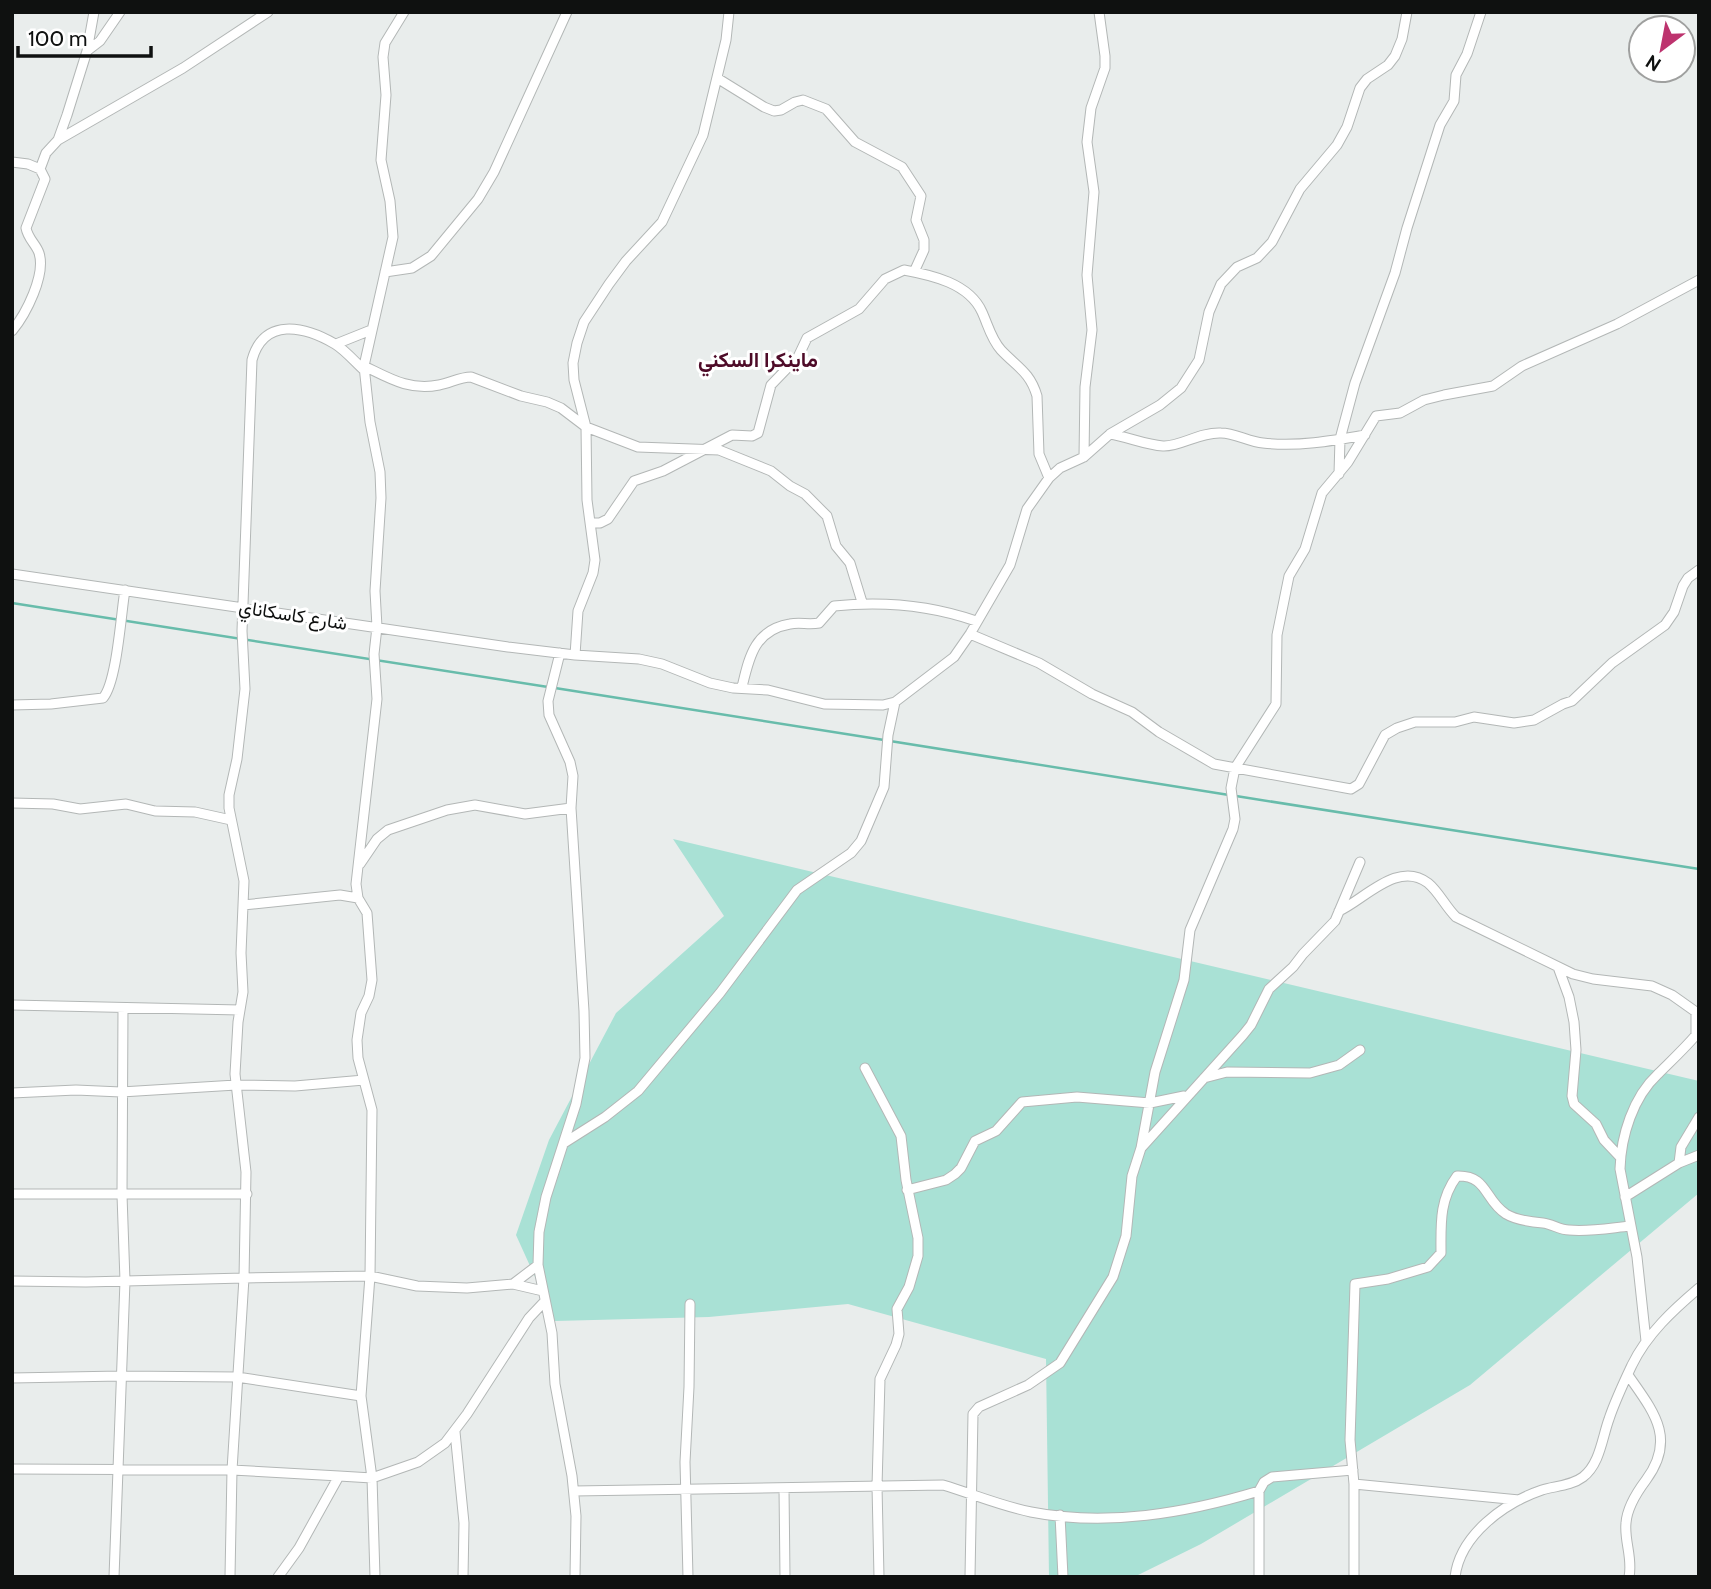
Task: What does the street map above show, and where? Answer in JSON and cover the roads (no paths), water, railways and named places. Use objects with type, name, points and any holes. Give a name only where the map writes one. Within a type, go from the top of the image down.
[{"type":"street","points":[[58,140],[87,51],[94,12]]},
{"type":"street","points":[[87,51],[100,41],[120,12]]},
{"type":"street","points":[[40,169],[46,153],[58,140],[183,68],[268,12]]},
{"type":"street","points":[[375,1577],[372,1478],[361,1396],[370,1276],[372,1110],[358,1058],[358,1025],[372,980],[367,914],[358,898],[356,884],[377,699],[374,654],[377,627],[375,591],[381,498],[380,472],[370,422],[364,368],[393,237],[390,201],[381,160],[386,88],[383,57],[389,35],[404,12]]},
{"type":"street","points":[[385,272],[412,268],[431,256],[478,199],[494,172],[567,12]]},
{"type":"street","points":[[575,655],[578,611],[593,573],[595,560],[590,523],[586,426],[574,380],[573,363],[584,322],[626,261],[662,222],[703,135],[718,78],[729,12]]},
{"type":"street","points":[[1084,457],[1085,387],[1092,330],[1087,275],[1094,192],[1087,142],[1091,108],[1105,68],[1100,12]]},
{"type":"street","points":[[564,1143],[605,1117],[638,1091],[720,993],[797,890],[850,853],[861,841],[884,787],[888,734],[895,702],[954,657],[970,634],[1010,565],[1027,509],[1049,478],[1060,468],[1084,457],[1110,434],[1173,396],[1187,379],[1203,349],[1209,312],[1221,284],[1237,267],[1257,258],[1266,250],[1300,188],[1338,145],[1360,88],[1395,56],[1402,39],[1407,12]]},
{"type":"street","points":[[1339,474],[1340,439],[1355,383],[1391,284],[1406,228],[1438,131],[1454,101],[1456,75],[1467,54],[1481,12]]},
{"type":"street","points":[[718,78],[774,111],[803,100],[826,109],[855,142],[902,167],[921,196],[916,220],[925,250],[914,272]]},
{"type":"street","points":[[12,162],[40,169],[46,179],[26,228],[26,233],[39,253],[37,282],[33,297],[12,331]]},
{"type":"street","points":[[590,523],[600,523],[608,519],[634,481],[663,471],[732,435],[752,436],[758,433],[771,384],[798,357],[807,338],[859,309],[885,279],[904,270],[953,284],[970,295],[981,308],[991,335],[1000,349],[1028,376],[1037,396],[1039,454],[1049,478]]},
{"type":"street","points":[[970,1577],[975,1410],[1052,1370],[1066,1355],[1118,1266],[1126,1236],[1132,1176],[1141,1148],[1162,1044],[1184,980],[1190,930],[1233,830],[1231,788],[1235,768],[1276,704],[1277,635],[1289,576],[1305,549],[1322,493],[1339,474],[1376,416],[1400,413],[1424,400],[1493,386],[1522,366],[1617,324],[1699,279]]},
{"type":"street","points":[[230,1577],[232,1469],[247,1194],[236,1085],[243,992],[241,953],[244,881],[231,820],[229,795],[237,759],[245,689],[243,607],[252,360],[255,348],[264,337],[279,329],[290,328],[336,344],[364,368],[400,384],[414,387],[435,386],[471,377],[554,405],[586,426],[649,449],[719,450],[771,471],[813,500],[827,516],[836,546],[850,563],[862,602]]},
{"type":"street","points":[[336,344],[371,330]]},
{"type":"street","points":[[1110,434],[1163,446],[1194,436],[1220,433],[1264,443],[1312,444],[1365,435]]},
{"type":"street","points":[[970,634],[1039,663],[1091,694],[1132,712],[1169,738],[1214,764],[1351,789],[1359,784],[1385,735],[1397,728],[1415,722],[1455,722],[1474,717],[1514,723],[1534,720],[1572,701],[1612,663],[1665,625],[1674,612],[1683,586],[1688,578],[1699,570]]},
{"type":"street","name":"شارع كاسكاناي","points":[[12,574],[560,653],[639,659],[662,664],[710,683],[768,690],[824,704],[883,705],[895,702]]},
{"type":"street","points":[[12,705],[103,698],[107,693],[112,671],[125,590]]},
{"type":"street","points":[[742,687],[753,648],[761,638],[788,624],[819,623],[834,606],[862,602],[916,606],[976,621]]},
{"type":"street","points":[[560,653],[548,701],[549,715],[570,762],[573,776],[571,808],[585,1058],[576,1104],[546,1197],[539,1232],[538,1265],[552,1333],[555,1384],[568,1445],[574,1492],[575,1577]]},
{"type":"street","points":[[12,803],[53,804],[80,809],[127,804],[155,811],[195,812],[231,820]]},
{"type":"street","points":[[358,867],[377,839],[388,830],[447,810],[475,805],[525,814],[571,808]]},
{"type":"street","points":[[1141,1148],[1251,1025],[1269,989],[1326,933],[1335,921],[1360,862]]},
{"type":"street","points":[[1339,911],[1353,905],[1384,882],[1402,876],[1415,877],[1433,888],[1445,906],[1456,916],[1558,967],[1593,979],[1653,986],[1697,1012],[1696,1035],[1657,1075],[1630,1116],[1620,1157],[1637,1257],[1646,1341]]},
{"type":"street","points":[[340,895],[356,884]]},
{"type":"street","points":[[243,905],[340,895],[358,898]]},
{"type":"street","points":[[1558,967],[1569,997],[1574,1022],[1574,1104],[1596,1124],[1604,1140],[1620,1157]]},
{"type":"street","points":[[12,1005],[240,1010]]},
{"type":"street","points":[[114,1577],[125,1281],[121,1092],[123,1008]]},
{"type":"street","points":[[1202,1079],[1227,1072],[1310,1073],[1339,1065],[1360,1050]]},
{"type":"street","points":[[865,1068],[901,1136],[907,1190],[918,1238],[918,1256],[909,1287],[897,1309],[896,1345],[880,1379],[877,1486],[879,1577]]},
{"type":"street","points":[[12,1093],[76,1090],[121,1092],[236,1085],[295,1086],[364,1080]]},
{"type":"street","points":[[907,1190],[946,1180],[955,1174],[975,1141],[996,1131],[1022,1102],[1077,1097],[1150,1103],[1186,1096]]},
{"type":"street","points":[[1679,1163],[1681,1147],[1699,1117]]},
{"type":"street","points":[[1625,1196],[1679,1163],[1699,1155]]},
{"type":"street","points":[[1354,1577],[1354,1484],[1350,1440],[1355,1284],[1388,1279],[1428,1267],[1441,1254],[1441,1213],[1447,1189],[1457,1176],[1471,1175],[1479,1181],[1507,1215],[1566,1230],[1630,1226]]},
{"type":"street","points":[[12,1194],[247,1194]]},
{"type":"street","points":[[513,1284],[538,1265]]},
{"type":"street","points":[[12,1281],[370,1276],[416,1286],[467,1288],[513,1284],[543,1291]]},
{"type":"street","points":[[1455,1577],[1456,1565],[1464,1547],[1475,1532],[1519,1500],[1583,1478],[1594,1465],[1609,1417],[1646,1341],[1661,1322],[1699,1288]]},
{"type":"street","points":[[12,1469],[232,1469],[372,1478],[418,1462],[445,1443],[455,1432],[528,1318],[545,1301]]},
{"type":"street","points":[[688,1577],[685,1462],[690,1304]]},
{"type":"street","points":[[1628,1375],[1657,1418],[1661,1437],[1660,1457],[1639,1490],[1626,1524],[1630,1553],[1629,1577]]},
{"type":"street","points":[[12,1378],[237,1377],[361,1396]]},
{"type":"street","points":[[455,1432],[464,1523],[463,1577]]},
{"type":"street","points":[[1259,1577],[1259,1491],[1264,1482],[1272,1477],[1353,1470]]},
{"type":"street","points":[[278,1577],[299,1548],[339,1476]]},
{"type":"street","points":[[1354,1484],[1519,1500]]},
{"type":"street","points":[[574,1492],[943,1485],[1034,1513],[1083,1517],[1151,1516],[1188,1510],[1259,1491]]},
{"type":"street","points":[[785,1488],[785,1577]]},
{"type":"street","points":[[1059,1515],[1063,1577]]},
{"type":"waterway","points":[[12,603],[548,687]]},
{"type":"waterway","points":[[555,688],[884,740]]},
{"type":"waterway","points":[[890,741],[1229,795]]},
{"type":"waterway","points":[[1236,796],[1699,869]]},
{"type":"district","name":"ماينكرا السكني","points":[[758,359]]}]
